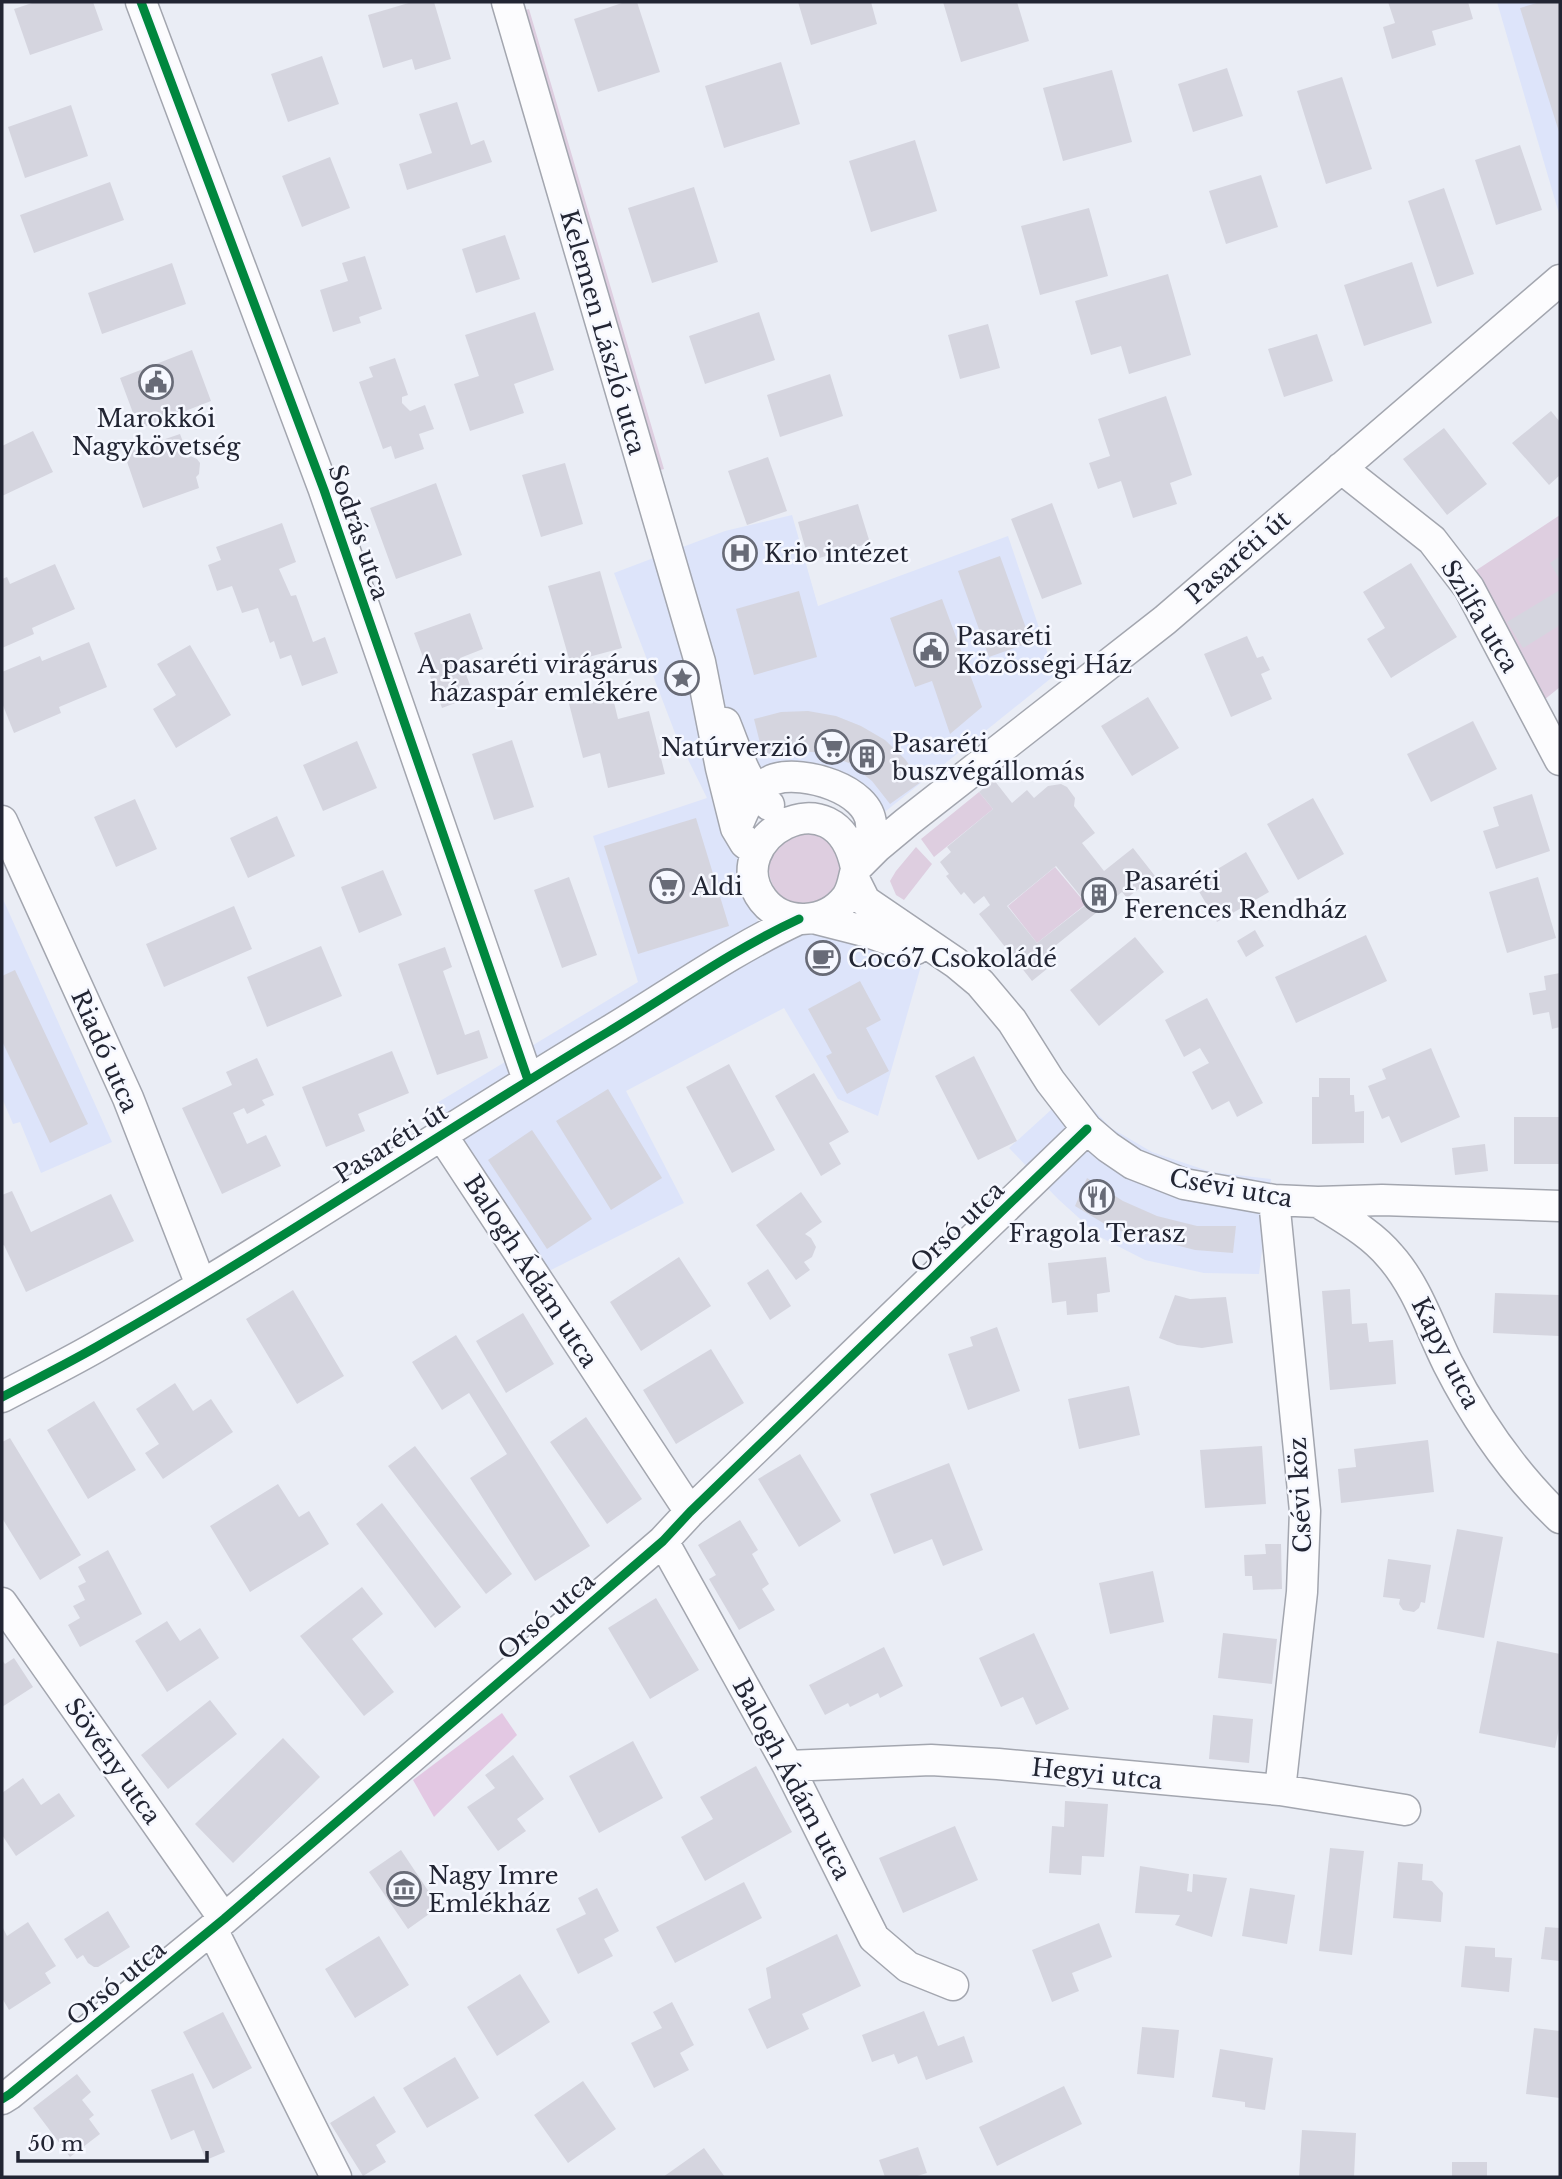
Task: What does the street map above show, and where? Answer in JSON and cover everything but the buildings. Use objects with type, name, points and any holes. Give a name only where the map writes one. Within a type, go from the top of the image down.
[{"type":"street","name":"Sodrás utca","points":[[141,2],[324,490],[528,1080]]},
{"type":"street","name":"Kelemen László utca","points":[[507,2],[700,662],[736,828],[745,843],[757,852]]},
{"type":"street","name":"Pasaréti út","points":[[855,875],[877,847],[1165,620],[1560,280]]},
{"type":"street","name":"Szilfa utca","points":[[1341,468],[1433,540],[1469,588],[1560,760]]},
{"type":"street","name":"Kelemen László utca","points":[[700,662],[747,778],[756,792],[770,805],[793,819]]},
{"type":"street","points":[[736,828],[756,792],[774,779],[801,777],[822,781],[849,793],[863,804],[872,821],[858,836],[853,852],[855,875],[847,898],[833,911],[808,919],[784,916],[762,899],[755,886],[753,872],[757,852],[769,834],[793,819],[822,821],[858,836]]},
{"type":"street","name":"Riadó utca","points":[[2,821],[128,1098],[201,1285]]},
{"type":"street","name":"Pasaréti út","points":[[858,836],[907,822]]},
{"type":"street","name":"Csévi utca","points":[[855,875],[865,901],[956,963],[980,983],[1012,1021],[1049,1081],[1087,1129],[1133,1164],[1184,1184],[1274,1200],[1382,1200],[1560,1206]]},
{"type":"street","name":"Pasaréti út","points":[[710,970],[744,930],[750,915],[755,886]]},
{"type":"street","name":"Pasaréti út","points":[[2,1397],[103,1343],[201,1285],[769,932],[808,919]]},
{"type":"street","name":"Csévi utca","points":[[808,919],[867,932],[956,963]]},
{"type":"street","name":"Orsó utca","points":[[2,2099],[218,1924],[663,1541],[1087,1129]]},
{"type":"street","name":"Balogh Ádám utca","points":[[441,1134],[690,1512]]},
{"type":"street","name":"Csévi köz","points":[[1274,1200],[1305,1510],[1302,1592],[1280,1790]]},
{"type":"street","name":"Kapy utca","points":[[1318,1202],[1376,1241],[1392,1257],[1410,1284],[1449,1366],[1491,1438],[1532,1491],[1560,1518]]},
{"type":"street","name":"Balogh Ádám utca","points":[[663,1541],[788,1766],[874,1938],[908,1967],[953,1985]]},
{"type":"street","name":"Sövény utca","points":[[2,1603],[218,1924],[336,2177]]},
{"type":"street","name":"Hegyi utca","points":[[788,1766],[931,1760],[998,1764],[1280,1790],[1405,1810]]},
{"type":"shaded area","points":[[1497,2],[1560,2],[1560,217]]},
{"type":"shaded area","points":[[529,9],[664,469],[653,472],[519,12]]},
{"type":"shaded area","points":[[792,515],[818,606],[1008,536],[1055,675],[881,815],[858,788],[723,779],[747,886],[766,949],[801,934],[850,934],[882,945],[921,966],[878,1116],[838,1099],[784,1008],[626,1091],[684,1203],[543,1274],[435,1104],[638,982],[593,836],[707,798],[675,733],[614,573],[725,531]]},
{"type":"shaded area","points":[[1560,515],[1560,687],[1544,700],[1472,573]]},
{"type":"shaded area","points":[[979,792],[993,809],[934,857],[921,839]]},
{"type":"shaded area","points":[[798,833],[812,833],[831,843],[841,862],[841,876],[831,895],[812,905],[798,905],[779,895],[769,876],[769,862],[779,843]]},
{"type":"shaded area","points":[[916,847],[932,864],[904,900],[896,895],[890,881]]},
{"type":"shaded area","points":[[1055,867],[1086,904],[1037,943],[1008,906]]},
{"type":"shaded area","points":[[2,897],[112,1142],[41,1173],[20,1122],[13,1124],[2,1098]]},
{"type":"shaded area","points":[[1074,1089],[1111,1128],[1152,1152],[1211,1172],[1271,1179],[1259,1274],[1204,1273],[1145,1260],[1100,1237],[1058,1199],[1009,1148]]},
{"type":"shaded area","points":[[502,1713],[517,1735],[434,1817],[413,1780]]},
{"type":"cycle path","points":[[141,2],[324,490],[528,1080]]},
{"type":"cycle path","points":[[2,1397],[169,1305],[702,973],[799,919]]},
{"type":"cycle path","points":[[2,2099],[224,1919],[663,1541],[1087,1129]]},
{"type":"place","name":"Marokkói Nagykövetség","points":[[156,382]]},
{"type":"place","name":"Krio intézet","points":[[740,553]]},
{"type":"place","name":"Pasaréti Közösségi Ház","points":[[931,650]]},
{"type":"place","name":"A pasaréti virágárus házaspár emlékére","points":[[682,678]]},
{"type":"place","name":"Natúrverzió","points":[[832,747]]},
{"type":"place","name":"Pasaréti buszvégállomás","points":[[867,757]]},
{"type":"place","name":"Aldi","points":[[667,886]]},
{"type":"place","name":"Pasaréti Ferences Rendház","points":[[1099,895]]},
{"type":"place","name":"Cocó7 Csokoládé","points":[[823,958]]},
{"type":"place","name":"Fragola Terasz","points":[[1097,1197]]},
{"type":"place","name":"Nagy Imre Emlékház","points":[[404,1889]]}]
